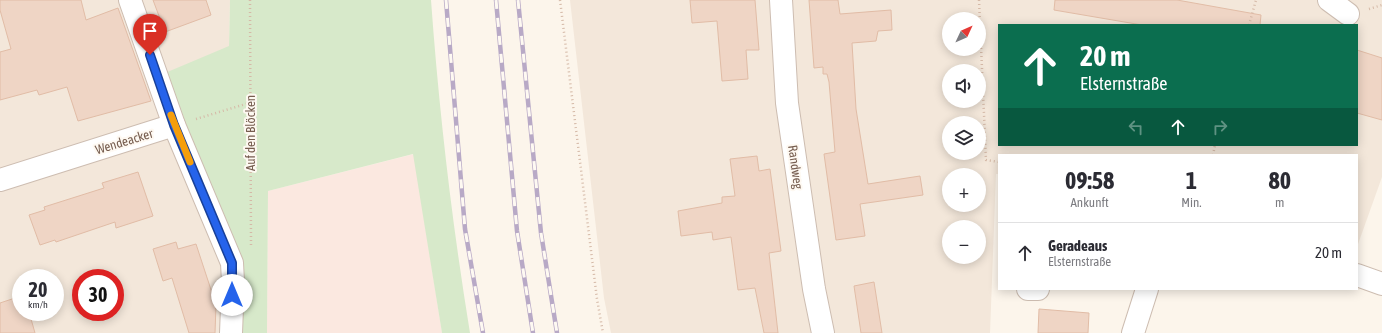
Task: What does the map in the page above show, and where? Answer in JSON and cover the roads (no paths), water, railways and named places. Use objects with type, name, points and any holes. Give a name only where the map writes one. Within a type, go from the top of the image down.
[{"type":"street","points":[[130,0],[174,125],[232,263],[231,333]]},
{"type":"street","name":"Randweg","points":[[781,0],[787,103],[814,289],[822,333]]},
{"type":"street","points":[[1329,0],[1348,14]]},
{"type":"street","name":"Wendeacker","points":[[0,180],[174,125]]},
{"type":"street","points":[[1358,275],[1382,284]]},
{"type":"street","points":[[1133,333],[1147,290]]},
{"type":"railway","points":[[446,0],[465,229],[483,333]]},
{"type":"railway","points":[[496,0],[517,231],[533,333]]},
{"type":"railway","points":[[518,0],[541,233],[557,333]]}]
